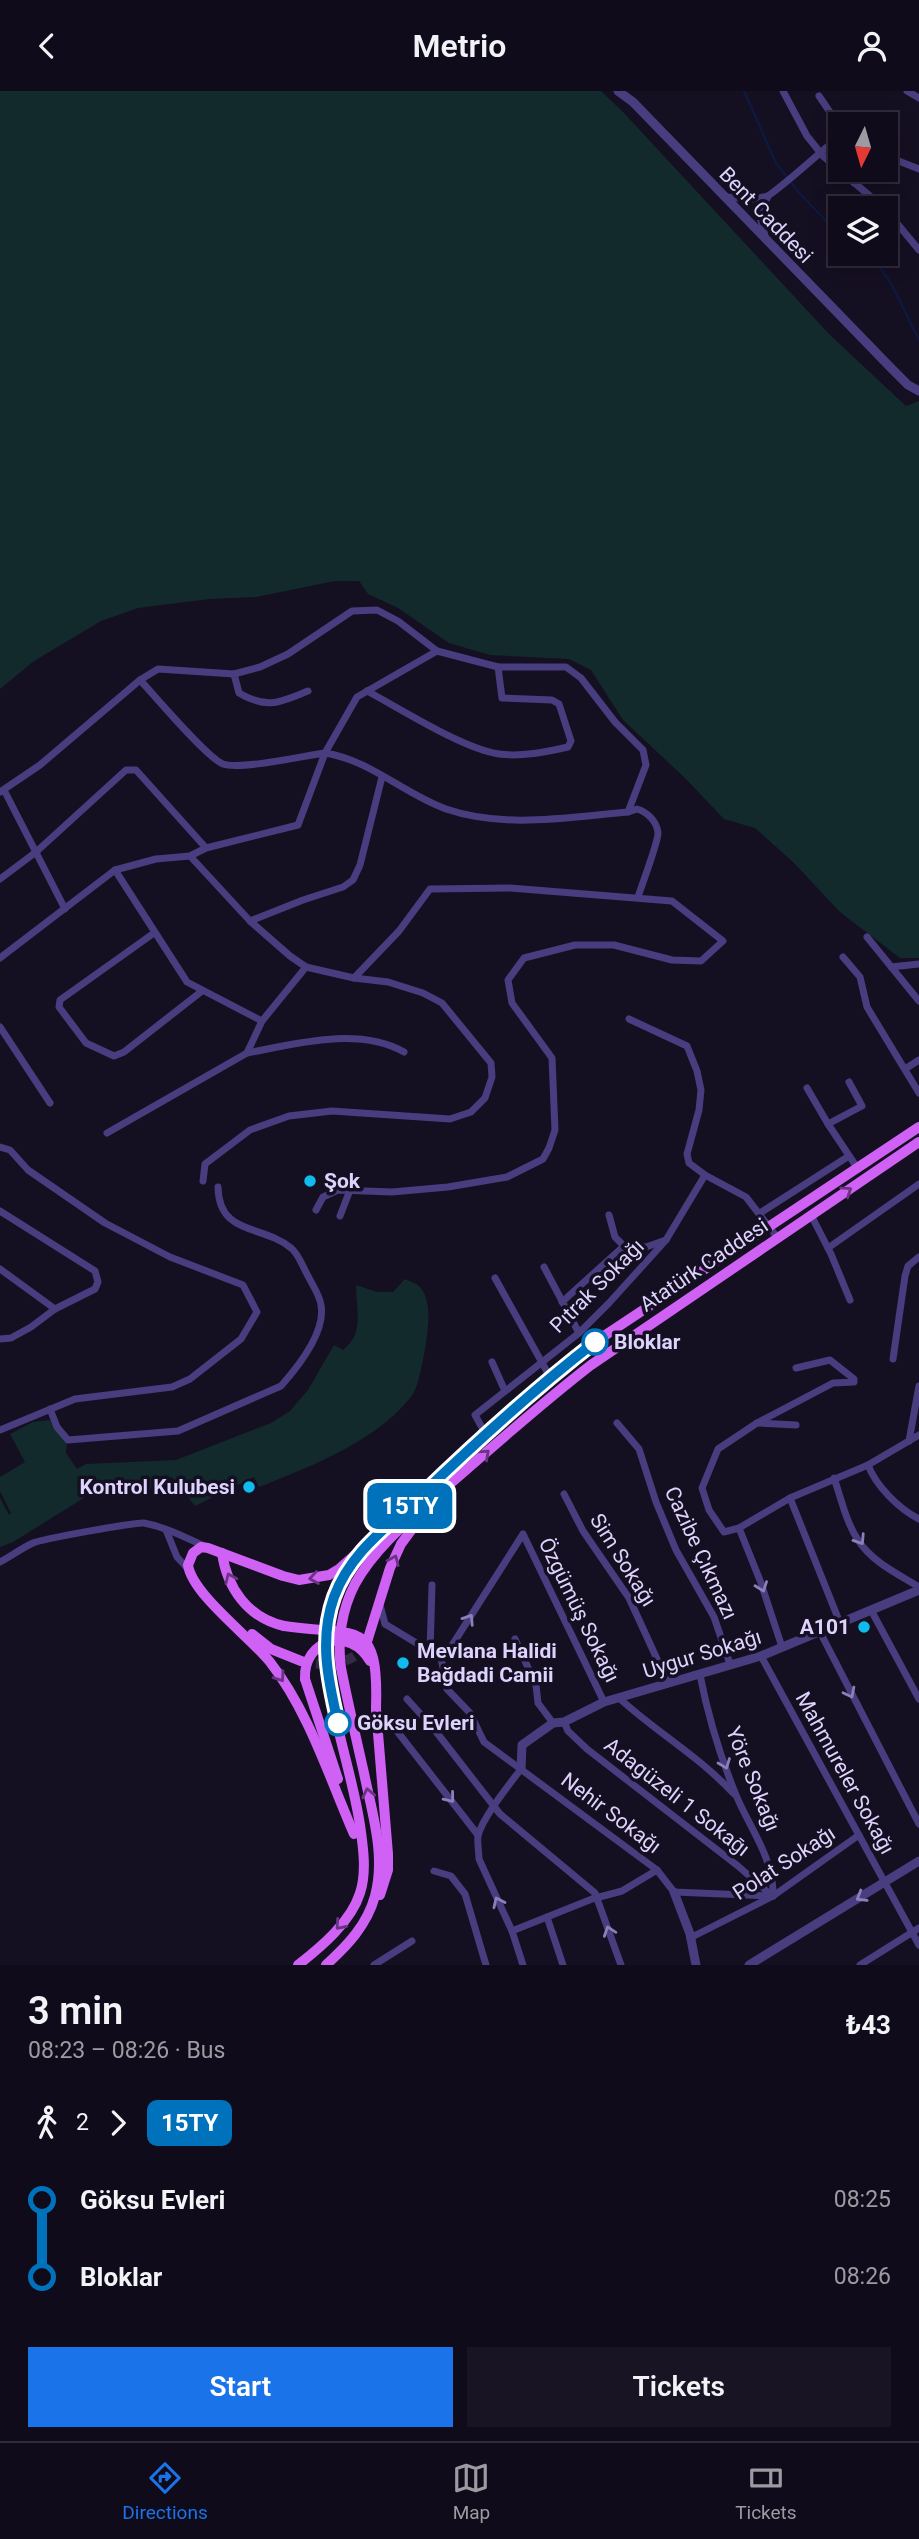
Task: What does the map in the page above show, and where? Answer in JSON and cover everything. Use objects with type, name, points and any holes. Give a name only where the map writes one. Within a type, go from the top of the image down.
[{"type":"main road","name":"Atatürk Caddesi","points":[[369,1541],[485,1433],[595,1342],[919,1127]]},
{"type":"main road","name":"Atatürk Caddesi","points":[[326,1965],[353,1939],[370,1908],[378,1874],[377,1840],[341,1668],[340,1636],[350,1597],[361,1574],[380,1550],[430,1502],[591,1365],[919,1142]]},
{"type":"main road","points":[[366,1646],[397,1552],[430,1502]]},
{"type":"main road","points":[[354,1834],[292,1693],[269,1661],[207,1597],[188,1570],[189,1560],[201,1547],[283,1576],[299,1580],[317,1578],[339,1569],[369,1541]]},
{"type":"main road","points":[[298,1965],[341,1925],[353,1909],[360,1893],[363,1846],[326,1666],[326,1641],[335,1596],[349,1567],[369,1541]]},
{"type":"main road","points":[[222,1553],[232,1586],[246,1606],[265,1620],[284,1626],[343,1631],[365,1641],[373,1654],[375,1664],[376,1709]]},
{"type":"main road","points":[[188,1570],[260,1641],[271,1649],[301,1661]]},
{"type":"main road","points":[[363,1874],[342,1791],[305,1679],[306,1663],[318,1647],[335,1640],[354,1643],[366,1653],[370,1661],[388,1870],[380,1897],[370,1908]]},
{"type":"street","name":"Bent Caddesi","points":[[618,91],[633,102],[900,377],[919,391]]},
{"type":"street","points":[[783,91],[807,137],[819,152],[870,196]]},
{"type":"street","points":[[906,91],[919,98]]},
{"type":"street","points":[[819,96],[830,112]]},
{"type":"street","points":[[725,197],[752,199],[768,196],[799,173],[828,146]]},
{"type":"street","points":[[898,161],[919,169]]},
{"type":"street","points":[[766,240],[761,217],[768,196]]},
{"type":"street","points":[[898,222],[916,241],[919,250]]},
{"type":"street","points":[[65,909],[2,791],[40,765],[140,680],[158,669],[234,674],[260,667],[288,654],[352,611],[377,610],[398,621],[437,651],[498,667],[566,667],[581,678],[615,722],[643,750],[646,765],[628,812]]},
{"type":"street","points":[[0,958],[115,870],[156,859],[190,856],[206,848],[298,825],[325,753],[357,697],[437,651]]},
{"type":"street","points":[[368,691],[472,747],[499,754],[541,753],[568,747],[571,741],[559,704],[552,700],[502,698],[498,667]]},
{"type":"street","points":[[234,674],[239,694],[250,700],[278,704],[307,691]]},
{"type":"street","points":[[140,680],[208,753],[222,764],[237,766],[325,753],[358,761],[383,778],[446,809],[478,816],[523,821],[637,809],[645,811],[658,832],[638,897]]},
{"type":"street","points":[[0,877],[36,852],[126,769],[136,770],[206,848]]},
{"type":"street","points":[[250,921],[303,899],[343,887],[353,880],[360,866],[383,778]]},
{"type":"street","points":[[190,856],[250,921],[306,967],[354,978],[388,982],[423,993],[442,1003],[491,1063],[492,1077],[485,1098],[471,1112],[450,1119],[332,1111],[289,1116],[250,1129],[205,1164],[203,1181]]},
{"type":"street","points":[[115,870],[187,982],[262,1021]]},
{"type":"street","points":[[316,1210],[323,1197],[338,1190],[392,1192],[448,1187],[507,1177],[543,1159],[550,1148],[555,1130],[552,1058],[513,1003],[508,980],[524,958],[575,945],[614,945],[672,960],[701,961],[723,941],[672,901],[510,888],[430,889],[399,931],[354,978]]},
{"type":"street","points":[[155,933],[60,1000],[59,1007],[86,1043],[114,1056],[124,1052],[202,991]]},
{"type":"street","points":[[867,937],[919,1001]]},
{"type":"street","points":[[844,957],[860,977],[867,1007],[919,1093]]},
{"type":"street","points":[[891,967],[919,964]]},
{"type":"street","points":[[247,1053],[262,1021],[306,967]]},
{"type":"street","points":[[629,1019],[687,1046],[701,1090],[699,1110],[687,1154],[689,1163],[705,1175],[746,1197],[778,1237]]},
{"type":"street","points":[[0,1027],[50,1104]]},
{"type":"street","points":[[107,1133],[247,1053],[339,1037],[393,1045],[404,1052]]},
{"type":"street","points":[[905,1069],[919,1060]]},
{"type":"street","points":[[828,1124],[862,1107],[849,1082]]},
{"type":"street","points":[[807,1088],[858,1169]]},
{"type":"street","points":[[0,1147],[9,1150],[28,1170],[105,1223],[170,1257],[243,1285],[257,1312],[241,1339],[190,1379],[172,1387],[75,1399],[0,1430]]},
{"type":"street","points":[[760,1213],[849,1156]]},
{"type":"street","name":"Pıtrak Sokağı","points":[[485,1433],[475,1415],[579,1333],[666,1240],[705,1175]]},
{"type":"street","points":[[828,1248],[919,1184]]},
{"type":"street","points":[[50,1409],[57,1427],[68,1440],[178,1431],[281,1387],[293,1373],[321,1323],[321,1305],[292,1248],[226,1216],[218,1202],[218,1187]]},
{"type":"street","points":[[340,1216],[350,1190]]},
{"type":"street","points":[[0,1211],[95,1272],[98,1282],[94,1289],[55,1309],[31,1327],[11,1338],[0,1339]]},
{"type":"street","points":[[608,1215],[615,1237],[624,1246],[646,1247],[666,1240]]},
{"type":"street","points":[[811,1215],[850,1300]]},
{"type":"street","name":"Pıtrak Sokağı","points":[[562,1302],[624,1246]]},
{"type":"street","points":[[893,1359],[905,1276],[908,1266],[919,1257]]},
{"type":"street","points":[[544,1267],[579,1333]]},
{"type":"street","points":[[0,1269],[55,1309]]},
{"type":"street","points":[[495,1278],[550,1377]]},
{"type":"street","points":[[796,1368],[830,1360],[854,1382],[834,1383],[757,1423],[718,1449],[702,1488],[709,1510],[724,1532],[739,1528],[790,1498],[868,1465],[919,1435]]},
{"type":"street","points":[[492,1362],[505,1391]]},
{"type":"street","points":[[909,1441],[919,1387]]},
{"type":"street","name":"Cazibe Çıkmazı","points":[[617,1423],[639,1448],[656,1502],[676,1550],[713,1617],[730,1664]]},
{"type":"street","points":[[757,1423],[796,1425]]},
{"type":"street","points":[[868,1465],[879,1485],[911,1515],[919,1519]]},
{"type":"street","points":[[834,1478],[858,1540],[882,1564],[919,1588]]},
{"type":"street","name":"Sim Sokağı","points":[[564,1494],[583,1531],[629,1598],[668,1683]]},
{"type":"street","points":[[790,1498],[840,1623]]},
{"type":"street","points":[[0,1562],[32,1543],[48,1538],[73,1536],[135,1522],[166,1530],[208,1548]]},
{"type":"street","points":[[739,1528],[782,1647]]},
{"type":"street","points":[[166,1530],[177,1557],[188,1570]]},
{"type":"street","name":"Özgümüş Sokağı","points":[[441,1658],[451,1647],[523,1534],[604,1702]]},
{"type":"street","points":[[430,1652],[432,1585]]},
{"type":"street","name":"Uygur Sokağı","points":[[553,1723],[564,1722],[619,1697],[761,1656],[919,1588]]},
{"type":"street","points":[[380,1600],[383,1621],[388,1626],[441,1658]]},
{"type":"street","points":[[871,1610],[919,1699]]},
{"type":"street","points":[[366,1646],[376,1631],[388,1626]]},
{"type":"street","points":[[820,1632],[919,1824]]},
{"type":"street","points":[[514,1639],[536,1685],[538,1703],[553,1723],[522,1745],[520,1769],[478,1835],[479,1859],[512,1931],[523,1965]]},
{"type":"street","name":"Mahmureler Sokağı","points":[[761,1656],[885,1882],[916,1930],[919,1945]]},
{"type":"street","name":"Nehir Sokağı","points":[[441,1658],[447,1689],[470,1713],[484,1742],[657,1870],[674,1892]]},
{"type":"street","name":"Yöre Sokağı","points":[[701,1675],[719,1749],[737,1797],[765,1851],[773,1879],[773,1896]]},
{"type":"street","points":[[619,1697],[638,1716],[714,1773],[737,1797]]},
{"type":"street","points":[[407,1699],[457,1756],[494,1807],[598,1898],[621,1965]]},
{"type":"street","name":"Adagüzeli 1 Sokaḡı","points":[[564,1722],[568,1731],[587,1749],[738,1865],[773,1896]]},
{"type":"street","points":[[393,1725],[478,1835]]},
{"type":"street","name":"Polat Sokağı","points":[[691,1938],[773,1896],[859,1835]]},
{"type":"street","points":[[749,1965],[919,1861]]},
{"type":"street","points":[[512,1931],[622,1891],[657,1870]]},
{"type":"street","points":[[434,1871],[451,1876],[465,1894],[486,1965]]},
{"type":"street","points":[[696,1965],[691,1938],[674,1892],[773,1896]]},
{"type":"street","points":[[547,1917],[563,1965]]},
{"type":"street","points":[[860,1965],[916,1930]]},
{"type":"street","points":[[374,1965],[412,1941]]},
{"type":"green space","points":[[0,91],[601,91],[830,335],[906,406],[919,401],[919,958],[900,958],[840,912],[793,862],[755,828],[724,819],[623,720],[591,670],[569,659],[490,655],[449,643],[398,608],[368,594],[359,581],[335,581],[256,597],[209,599],[138,608],[101,621],[34,661],[0,689]]},
{"type":"green space","points":[[405,1279],[419,1286],[428,1305],[427,1333],[418,1381],[413,1394],[399,1410],[364,1438],[322,1461],[279,1479],[259,1487],[254,1477],[195,1506],[172,1477],[140,1495],[95,1491],[13,1542],[0,1547],[0,1498],[9,1515],[11,1513],[0,1491],[0,1477],[25,1462],[10,1434],[33,1422],[50,1420],[67,1443],[66,1453],[77,1469],[86,1464],[176,1460],[271,1423],[290,1411],[308,1390],[334,1345],[343,1350],[350,1343],[358,1321],[356,1285],[377,1292],[393,1292]]},
{"type":"waterway","points":[[744,91],[776,163],[800,194],[828,223]]},
{"type":"waterway","points":[[878,266],[890,282],[919,339]]},
{"type":"tunnel","points":[[301,1661],[335,1663],[351,1658],[365,1648]]},
{"type":"bus line","name":"15TY","points":[[338,1723],[326,1666],[326,1634],[335,1596],[356,1556],[485,1433],[595,1342]]},
{"type":"place","name":"Şok","points":[[310,1181]]},
{"type":"place","name":"Bloklar","points":[[595,1342]]},
{"type":"place","name":"Kontrol Kulubesi","points":[[249,1487]]},
{"type":"place","name":"A101","points":[[864,1627]]},
{"type":"place","name":"Mevlana Halidi Bağdadi Camii","points":[[403,1663]]},
{"type":"place","name":"Göksu Evleri","points":[[338,1723]]}]
